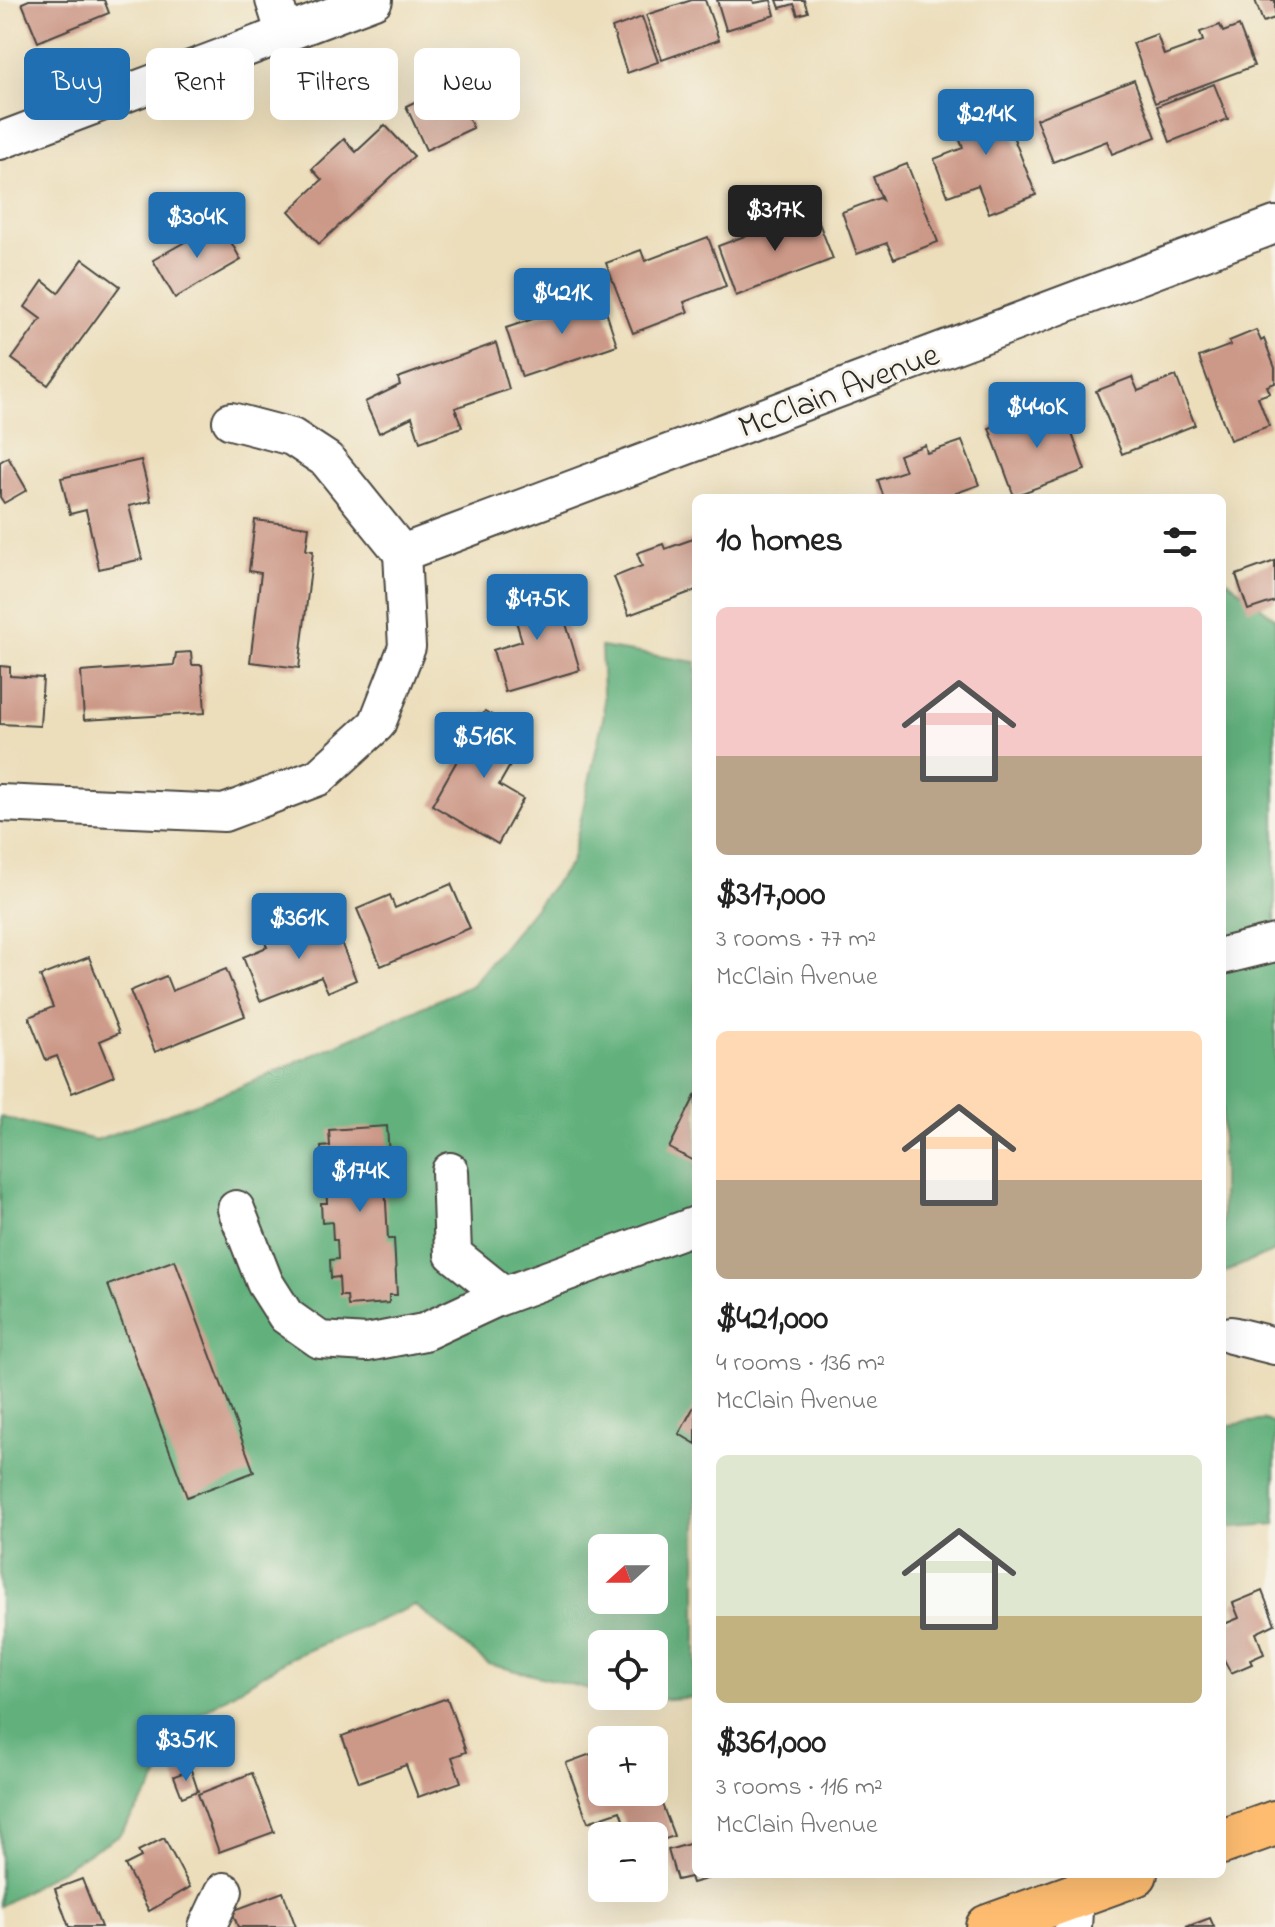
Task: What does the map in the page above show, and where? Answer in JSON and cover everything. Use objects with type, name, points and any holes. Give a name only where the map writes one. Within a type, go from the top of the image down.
[{"type":"main road","points":[[1226,1841],[1273,1828]]},
{"type":"main road","points":[[988,1927],[1074,1912],[1129,1878]]},
{"type":"street","points":[[274,0],[285,35]]},
{"type":"street","points":[[0,141],[370,2]]},
{"type":"street","name":"McClain Avenue","points":[[402,553],[1275,225]]},
{"type":"street","points":[[0,803],[224,813],[319,777],[377,724],[407,647],[402,553],[327,460],[292,437],[231,421]]},
{"type":"street","points":[[1226,955],[1275,943]]},
{"type":"street","points":[[450,1171],[453,1254],[504,1295]]},
{"type":"street","points":[[236,1209],[265,1283],[286,1316],[320,1340],[367,1343],[424,1332],[504,1295],[692,1226]]},
{"type":"street","points":[[1231,1335],[1275,1346]]},
{"type":"street","points":[[207,1927],[224,1891]]},
{"type":"green space","points":[[1226,579],[1275,618],[1275,1251],[1226,1271]]},
{"type":"green space","points":[[601,647],[692,661],[692,1697],[668,1699],[668,1630],[588,1630],[588,1689],[488,1664],[415,1605],[290,1658],[193,1718],[150,1791],[119,1835],[0,1906],[0,1117],[96,1140],[240,1087],[472,985],[571,863],[604,714]]},
{"type":"green space","points":[[1265,1420],[1275,1424],[1275,1524],[1226,1528],[1226,1425]]},
{"type":"building","points":[[29,0],[104,0],[109,13],[38,42],[22,3]]},
{"type":"building","points":[[692,0],[705,0],[719,40],[662,60],[646,15]]},
{"type":"building","points":[[717,0],[753,0],[754,3],[771,0],[775,15],[726,30]]},
{"type":"building","points":[[777,0],[804,0],[808,12],[798,15],[794,4],[780,8]]},
{"type":"building","points":[[1255,0],[1275,0],[1275,18],[1263,22]]},
{"type":"building","points":[[642,17],[658,62],[627,73],[612,28]]},
{"type":"building","points":[[1220,25],[1223,32],[1239,26],[1254,66],[1155,103],[1133,43],[1157,34],[1164,55],[1203,41],[1200,32]]},
{"type":"building","points":[[1134,80],[1156,137],[1112,154],[1107,141],[1053,162],[1036,119]]},
{"type":"building","points":[[1214,84],[1228,119],[1170,142],[1157,106]]},
{"type":"building","points":[[997,95],[1036,195],[989,213],[978,185],[948,196],[934,159],[963,148],[949,113]]},
{"type":"building","points":[[414,102],[414,120],[469,120],[473,128],[426,150],[406,106]]},
{"type":"building","points":[[385,125],[414,156],[319,244],[289,211],[322,180],[312,169],[344,139],[356,152]]},
{"type":"building","points":[[907,164],[938,242],[894,259],[887,243],[857,254],[842,212],[879,198],[882,200],[873,177]]},
{"type":"building","points":[[814,210],[833,259],[736,296],[718,246]]},
{"type":"building","points":[[220,222],[241,260],[175,298],[153,260]]},
{"type":"building","points":[[708,237],[726,286],[684,302],[688,312],[633,333],[606,263],[641,250],[645,261]]},
{"type":"building","points":[[83,259],[120,286],[48,385],[12,359],[41,319],[25,307],[43,281],[58,293]]},
{"type":"building","points":[[601,296],[617,345],[522,377],[506,328]]},
{"type":"building","points":[[1256,330],[1261,341],[1264,339],[1275,368],[1275,383],[1267,386],[1270,393],[1258,397],[1269,426],[1230,440],[1199,357],[1231,345],[1229,341]]},
{"type":"building","points":[[496,343],[509,389],[455,408],[462,427],[420,442],[412,417],[379,433],[365,402],[400,385],[398,378]]},
{"type":"building","points":[[1176,376],[1195,425],[1122,454],[1096,391],[1132,377],[1138,391]]},
{"type":"building","points":[[1061,403],[1085,470],[1013,494],[989,428],[1025,415],[1031,431],[1039,428],[1034,414]]},
{"type":"building","points":[[962,441],[979,485],[953,494],[883,494],[878,480],[905,471],[899,455],[925,445],[927,453]]},
{"type":"building","points":[[8,457],[27,490],[4,503],[0,497],[0,462]]},
{"type":"building","points":[[141,460],[151,501],[129,506],[142,559],[99,569],[86,510],[70,514],[61,478]]},
{"type":"building","points":[[255,520],[309,527],[306,550],[313,551],[299,668],[250,662],[261,573],[249,571]]},
{"type":"building","points":[[692,539],[692,591],[629,615],[614,577],[642,566],[637,553],[663,544],[665,549]]},
{"type":"building","points":[[1275,561],[1275,601],[1248,610],[1236,575]]},
{"type":"building","points":[[554,584],[580,670],[505,692],[493,650],[522,641],[509,598]]},
{"type":"building","points":[[191,652],[192,665],[202,665],[205,713],[84,720],[81,672],[174,665],[176,653]]},
{"type":"building","points":[[0,666],[10,667],[10,676],[43,678],[40,726],[0,724]]},
{"type":"building","points":[[485,711],[527,736],[499,785],[523,799],[498,844],[432,805]]},
{"type":"building","points":[[451,884],[470,928],[381,966],[357,909],[390,895],[395,908]]},
{"type":"building","points":[[303,922],[308,932],[333,922],[356,980],[328,992],[321,977],[260,1001],[243,957],[267,947],[263,938]]},
{"type":"building","points":[[89,957],[119,1033],[100,1041],[114,1076],[72,1093],[57,1056],[46,1060],[29,1017],[53,1007],[40,976]]},
{"type":"building","points":[[226,969],[245,1016],[155,1052],[130,991],[166,976],[172,991]]},
{"type":"building","points":[[692,1102],[692,1160],[669,1148]]},
{"type":"building","points":[[387,1126],[391,1185],[385,1185],[388,1239],[394,1239],[397,1295],[389,1295],[389,1303],[348,1306],[347,1296],[340,1296],[339,1277],[331,1278],[330,1260],[338,1259],[337,1240],[333,1240],[332,1222],[322,1223],[321,1203],[327,1203],[326,1183],[330,1182],[329,1173],[323,1174],[321,1147],[330,1146],[329,1130]]},
{"type":"building","points":[[175,1260],[254,1472],[187,1497],[108,1285]]},
{"type":"building","points":[[692,1410],[692,1442],[679,1434]]},
{"type":"building","points":[[1262,1591],[1275,1624],[1256,1633],[1264,1654],[1250,1660],[1252,1664],[1231,1673],[1226,1664],[1226,1623],[1239,1618],[1233,1603]]},
{"type":"building","points":[[447,1698],[466,1752],[452,1757],[461,1782],[418,1797],[406,1765],[359,1782],[342,1736]]},
{"type":"building","points":[[588,1755],[588,1806],[663,1806],[674,1836],[668,1838],[668,1822],[624,1822],[620,1811],[588,1822],[566,1763]]},
{"type":"building","points":[[191,1770],[198,1791],[182,1797],[174,1776]]},
{"type":"building","points":[[252,1773],[274,1832],[219,1852],[198,1794]]},
{"type":"building","points":[[164,1838],[190,1887],[149,1911],[125,1865],[141,1857],[138,1851]]},
{"type":"building","points":[[692,1843],[692,1878],[710,1878],[692,1883],[690,1877],[677,1880],[668,1850]]},
{"type":"building","points":[[82,1879],[101,1927],[69,1927],[55,1889]]},
{"type":"building","points":[[283,1892],[296,1927],[238,1927],[232,1911]]},
{"type":"building","points":[[1210,1918],[1214,1927],[1186,1927]]}]
